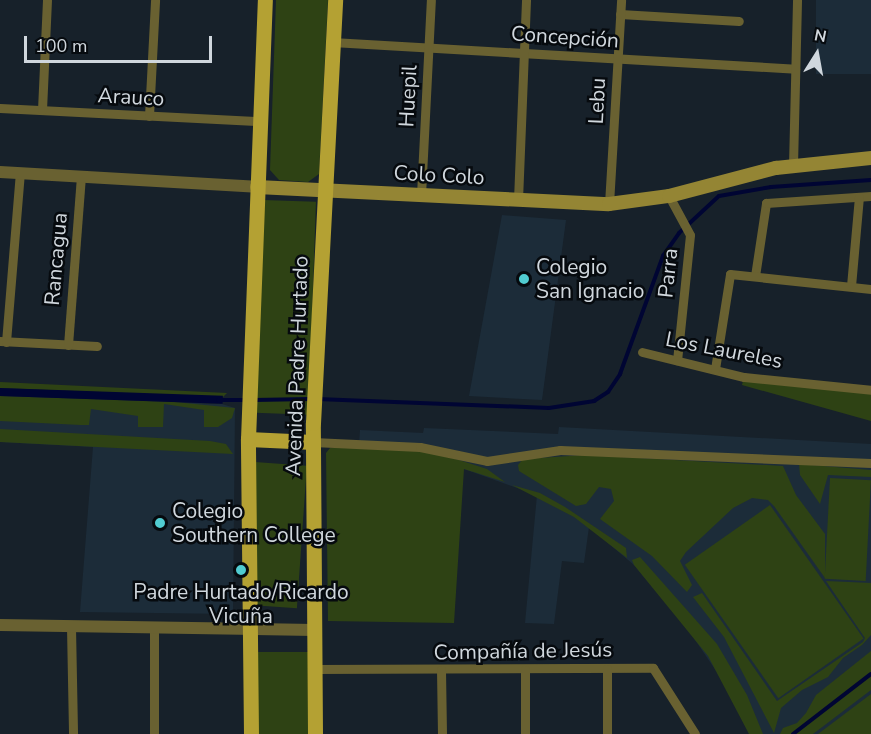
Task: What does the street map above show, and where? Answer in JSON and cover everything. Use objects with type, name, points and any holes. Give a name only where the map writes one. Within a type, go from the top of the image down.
[{"type":"main road","points":[[252,734],[248,439],[264,0]]},
{"type":"main road","name":"Avenida Padre Hurtado","points":[[315,734],[314,402],[335,0]]},
{"type":"main road","name":"Colo Colo","points":[[257,187],[609,204],[669,196],[793,165],[871,158]]},
{"type":"main road","points":[[248,439],[313,442]]},
{"type":"street","points":[[42,110],[47,0]]},
{"type":"street","points":[[148,116],[155,0]]},
{"type":"street","name":"Huepil","points":[[421,195],[431,0]]},
{"type":"street","points":[[518,200],[526,0]]},
{"type":"street","name":"Lebu","points":[[609,204],[621,0]]},
{"type":"street","points":[[793,165],[797,0]]},
{"type":"street","points":[[620,14],[739,21]]},
{"type":"street","name":"Concepción","points":[[332,42],[795,69]]},
{"type":"street","name":"Arauco","points":[[0,108],[260,121]]},
{"type":"street","name":"Colo Colo","points":[[0,172],[257,187]]},
{"type":"street","points":[[20,173],[3,341],[97,346]]},
{"type":"street","name":"Rancagua","points":[[68,345],[81,177]]},
{"type":"street","name":"Parra","points":[[669,196],[687,224],[678,360]]},
{"type":"street","points":[[754,276],[766,203],[871,196]]},
{"type":"street","points":[[852,286],[859,197]]},
{"type":"street","points":[[715,369],[730,274],[871,289]]},
{"type":"street","name":"Los Laureles","points":[[642,351],[744,377],[871,390]]},
{"type":"street","points":[[313,442],[401,445],[487,462],[560,450],[871,463]]},
{"type":"street","points":[[0,626],[314,630]]},
{"type":"street","points":[[71,627],[73,734]]},
{"type":"street","points":[[154,628],[154,734]]},
{"type":"street","name":"Compañía de Jesús","points":[[314,669],[653,668],[695,734]]},
{"type":"street","points":[[525,669],[525,734]]},
{"type":"street","points":[[607,669],[607,734]]},
{"type":"street","points":[[441,670],[442,734]]},
{"type":"shaded area","points":[[816,0],[871,0],[871,74],[816,74]]},
{"type":"shaded area","name":"Colegio San Ignacio","points":[[502,215],[566,220],[542,400],[469,396]]},
{"type":"shaded area","name":"Colegio Southern College","points":[[0,396],[222,404],[235,408],[233,614],[80,612],[93,447],[0,442]]},
{"type":"shaded area","points":[[559,427],[871,444],[871,734],[749,734],[727,687],[689,631],[634,565],[589,527],[584,563],[562,561],[554,624],[525,623],[537,495],[464,469],[358,460],[360,430],[423,433],[424,428],[558,434]]},
{"type":"green space","points":[[276,0],[328,0],[319,174],[308,182],[279,180],[270,170]]},
{"type":"green space","points":[[263,200],[316,202],[309,415],[256,413]]},
{"type":"green space","points":[[744,377],[871,390],[871,421],[742,385]]},
{"type":"green space","points":[[0,382],[227,393],[223,397],[0,388]]},
{"type":"green space","points":[[0,396],[175,402],[235,408],[232,418],[218,427],[204,427],[204,410],[164,404],[163,427],[138,427],[138,416],[91,409],[89,425],[0,421]]},
{"type":"green space","points":[[0,429],[210,441],[226,444],[233,454],[0,442]]},
{"type":"green space","points":[[358,447],[429,452],[487,469],[505,482],[464,469],[454,623],[328,621],[326,453],[330,448]]},
{"type":"green space","points":[[585,455],[783,466],[796,495],[825,534],[825,578],[774,506],[768,500],[752,498],[733,508],[686,552],[680,561],[692,585],[687,592],[652,556],[600,519],[614,501],[611,489],[599,487],[586,504],[576,506],[519,471],[518,465],[523,459]]},
{"type":"green space","points":[[255,462],[307,466],[297,608],[245,605]]},
{"type":"green space","points":[[799,464],[871,470],[871,477],[828,475],[820,504],[800,475]]},
{"type":"green space","points":[[830,478],[871,480],[866,581],[825,579]]},
{"type":"green space","points":[[512,485],[540,493],[565,507],[626,548],[627,558],[574,517]]},
{"type":"green space","points":[[770,505],[863,639],[778,698],[685,565]]},
{"type":"green space","points":[[640,557],[717,644],[747,695],[763,734],[749,734],[708,656],[634,565],[632,560]]},
{"type":"green space","points":[[826,581],[871,583],[871,635],[862,645],[843,658],[828,677],[802,690],[781,708],[774,733],[724,637],[693,597],[702,593],[777,701],[863,642],[865,638]]},
{"type":"green space","points":[[871,651],[871,690],[813,734],[780,734],[783,728],[797,723],[806,713],[816,695]]},
{"type":"green space","points":[[257,652],[308,652],[308,734],[257,734]]},
{"type":"green space","points":[[871,694],[871,734],[818,734]]},
{"type":"water","points":[[0,388],[223,396],[223,404],[0,396]]},
{"type":"waterway","points":[[317,399],[549,408],[594,401],[608,392],[620,374],[663,256],[679,233],[719,196],[771,187],[871,180]]},
{"type":"waterway","points":[[254,400],[310,399]]},
{"type":"waterway","points":[[218,400],[247,400]]},
{"type":"waterway","points":[[793,734],[871,674]]},
{"type":"place","name":"Colegio San Ignacio","points":[[524,279]]},
{"type":"place","name":"Colegio Southern College","points":[[160,523]]},
{"type":"place","name":"Padre Hurtado/Ricardo Vicuña","points":[[241,570]]}]
